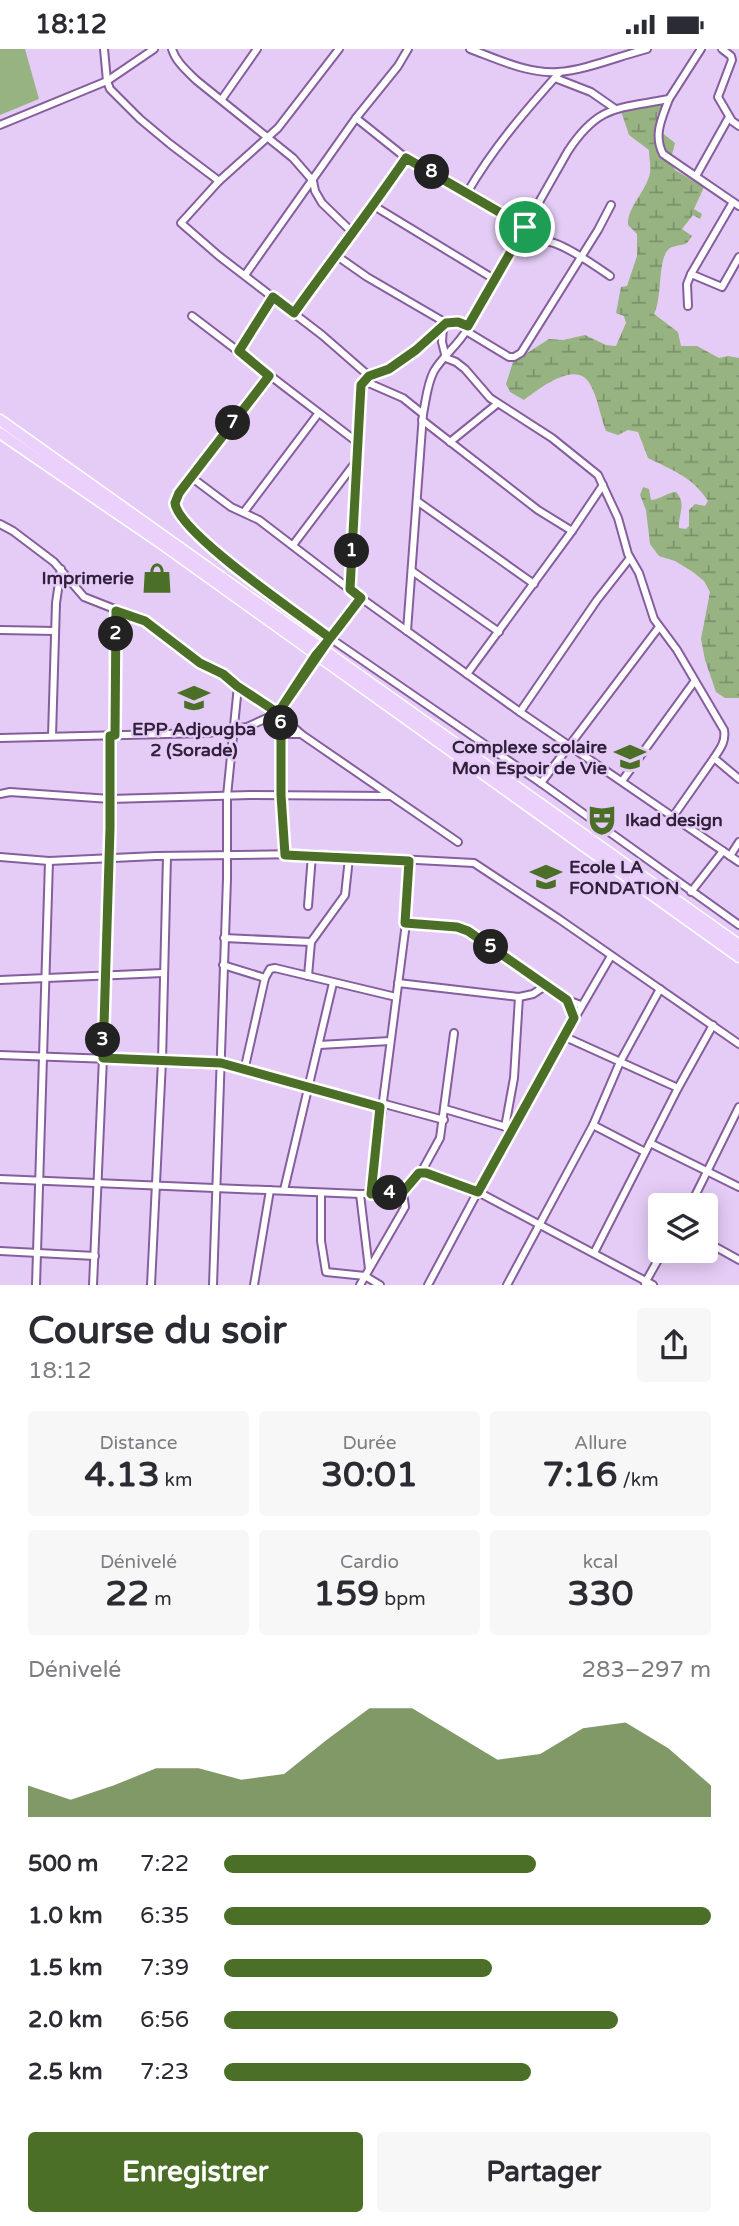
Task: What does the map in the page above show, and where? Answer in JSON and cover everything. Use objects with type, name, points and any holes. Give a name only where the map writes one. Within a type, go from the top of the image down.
[{"type":"main road","points":[[0,420],[739,957]]},
{"type":"main road","points":[[0,433],[739,945]]},
{"type":"street","points":[[104,49],[110,89],[140,119],[219,181]]},
{"type":"street","points":[[0,125],[107,81],[154,49]]},
{"type":"street","points":[[172,49],[182,67],[293,158],[313,181],[322,204],[353,233]]},
{"type":"street","points":[[222,99],[257,49]]},
{"type":"street","points":[[339,49],[310,89],[267,137],[219,181],[181,223],[340,349],[366,378],[403,398],[450,442],[538,510],[572,531]]},
{"type":"street","points":[[245,275],[408,49]]},
{"type":"street","points":[[470,49],[505,62],[558,75],[591,92],[614,108]]},
{"type":"street","points":[[467,193],[524,111],[558,75],[647,49]]},
{"type":"street","points":[[688,306],[687,284],[691,274],[736,204],[670,160],[657,140],[669,99],[701,49]]},
{"type":"street","points":[[722,49],[731,55],[732,60],[717,94],[729,117],[739,126]]},
{"type":"street","points":[[407,631],[422,418],[431,377],[467,329],[578,136],[591,122],[614,108],[669,99]]},
{"type":"street","points":[[696,176],[729,117]]},
{"type":"street","points":[[356,118],[406,158],[525,227]]},
{"type":"street","points":[[294,313],[374,206],[406,158]]},
{"type":"street","points":[[350,589],[360,391],[366,378],[389,369],[445,325],[458,322],[509,357],[517,356],[598,230],[611,205]]},
{"type":"street","points":[[374,206],[494,279]]},
{"type":"street","points":[[516,243],[550,242],[580,256],[610,276]]},
{"type":"street","points":[[337,256],[445,325]]},
{"type":"street","points":[[691,274],[722,287],[739,257]]},
{"type":"street","points":[[239,351],[273,297]]},
{"type":"street","points":[[192,316],[357,442]]},
{"type":"street","points":[[445,325],[443,342],[446,358]]},
{"type":"street","points":[[446,358],[465,369],[497,404],[552,438],[592,468],[618,518],[630,558],[639,573],[649,607],[659,627],[677,650],[724,730],[722,745],[672,818]]},
{"type":"street","points":[[269,376],[179,493],[176,508],[186,523],[202,540],[330,638],[541,783],[739,925]]},
{"type":"street","points":[[450,442],[497,404]]},
{"type":"street","points":[[244,512],[318,414]]},
{"type":"street","points":[[293,545],[356,461]]},
{"type":"street","points":[[191,477],[224,502],[259,520],[361,598],[520,712],[739,862]]},
{"type":"street","points":[[467,674],[603,485]]},
{"type":"street","points":[[416,501],[534,584]]},
{"type":"street","points":[[0,524],[61,569],[83,597],[145,621],[200,663],[223,674],[301,734],[458,842]]},
{"type":"street","points":[[520,712],[597,600],[630,558]]},
{"type":"street","points":[[52,736],[55,631],[61,569]]},
{"type":"street","points":[[412,571],[499,632]]},
{"type":"street","points":[[0,738],[232,731],[279,715],[319,652],[361,598]]},
{"type":"street","points":[[104,1285],[93,1283],[103,1058],[116,611]]},
{"type":"street","points":[[541,783],[659,627]]},
{"type":"street","points":[[0,630],[55,631]]},
{"type":"street","points":[[621,781],[694,682]]},
{"type":"street","points":[[214,1285],[226,796],[237,686]]},
{"type":"street","points":[[279,715],[282,734],[281,795],[285,855]]},
{"type":"street","points":[[282,734],[301,734]]},
{"type":"street","points":[[714,758],[739,779]]},
{"type":"street","points":[[0,794],[10,792],[110,799],[281,795],[391,796]]},
{"type":"street","points":[[730,856],[739,842]]},
{"type":"street","points":[[691,892],[723,851]]},
{"type":"street","points":[[308,906],[312,855]]},
{"type":"street","points":[[0,857],[49,861],[167,856],[312,855],[474,863],[739,1044]]},
{"type":"street","points":[[151,1285],[162,1061],[167,856]]},
{"type":"street","points":[[308,976],[311,942],[345,895],[349,858]]},
{"type":"street","points":[[36,1285],[49,861]]},
{"type":"street","points":[[371,1194],[405,923],[409,861]]},
{"type":"street","points":[[405,923],[463,928],[545,986],[567,1000],[581,1005]]},
{"type":"street","points":[[224,938],[311,942]]},
{"type":"street","points":[[428,1285],[478,1192],[508,1128],[611,956]]},
{"type":"street","points":[[223,965],[265,978]]},
{"type":"street","points":[[244,1070],[265,978],[270,969],[396,997]]},
{"type":"street","points":[[0,980],[163,973]]},
{"type":"street","points":[[284,1191],[333,983]]},
{"type":"street","points":[[398,983],[519,997],[533,994],[545,986]]},
{"type":"street","points":[[509,1284],[593,1125],[620,1062],[660,989]]},
{"type":"street","points":[[508,1128],[519,997]]},
{"type":"street","points":[[567,1000],[574,1018]]},
{"type":"street","points":[[594,1253],[678,1087],[713,1025]]},
{"type":"street","points":[[0,1179],[321,1193],[402,1193],[419,1173],[438,1143],[444,1119],[454,1033]]},
{"type":"street","points":[[564,1036],[678,1087]]},
{"type":"street","points":[[319,1045],[390,1041]]},
{"type":"street","points":[[0,1055],[221,1063],[308,1088],[444,1119]]},
{"type":"street","points":[[697,1193],[735,1122],[739,1107]]},
{"type":"street","points":[[445,1109],[508,1128]]},
{"type":"street","points":[[593,1125],[645,1152]]},
{"type":"street","points":[[650,1143],[739,1187]]},
{"type":"street","points":[[419,1173],[478,1192],[653,1285]]},
{"type":"street","points":[[254,1285],[270,1190]]},
{"type":"street","points":[[321,1193],[321,1241],[326,1272],[365,1276],[380,1285]]},
{"type":"street","points":[[360,1285],[405,1207],[402,1193]]},
{"type":"street","points":[[360,1194],[369,1269]]},
{"type":"street","points":[[718,1248],[739,1260]]},
{"type":"street","points":[[0,1251],[95,1256]]},
{"type":"street","points":[[645,1283],[656,1263]]},
{"type":"green space","points":[[0,49],[25,49],[39,99],[0,115]]},
{"type":"green space","points":[[663,104],[657,115],[661,132],[675,143],[671,158],[675,170],[704,187],[694,209],[702,214],[700,219],[693,215],[682,229],[692,236],[687,243],[670,248],[663,260],[654,314],[678,332],[681,346],[697,346],[719,358],[739,358],[739,698],[725,698],[716,692],[705,660],[701,639],[710,592],[704,581],[693,572],[675,561],[659,556],[650,544],[646,510],[640,495],[643,487],[649,489],[651,500],[676,492],[682,505],[679,528],[686,529],[689,526],[689,510],[695,504],[705,506],[708,501],[696,486],[681,475],[648,458],[638,432],[628,430],[618,435],[606,431],[593,389],[584,377],[567,375],[524,400],[510,392],[506,384],[513,362],[549,339],[563,340],[585,335],[606,345],[616,346],[626,323],[624,316],[616,313],[621,287],[627,286],[637,256],[637,234],[628,225],[628,218],[648,180],[650,170],[649,150],[629,135],[621,111]]},
{"type":"place","name":"Imprimerie","points":[[157,578]]},
{"type":"place","name":"EPP Adjougba 2 (Sorade)","points":[[194,698]]},
{"type":"place","name":"Complexe scolaire Mon Espoir de Vie","points":[[630,757]]},
{"type":"place","name":"Ikad design","points":[[602,820]]},
{"type":"place","name":"Ecole LA FONDATION","points":[[546,877]]},
{"type":"route","points":[[525,227],[406,158],[374,206],[294,313],[273,297],[239,351],[269,376],[179,493],[175,503],[178,514],[202,540],[330,638],[316,655],[298,684],[278,713],[281,717],[283,754],[281,795],[285,855],[409,861],[405,923],[463,928],[567,1000],[574,1018],[478,1192],[426,1173],[419,1173],[402,1193],[371,1194],[380,1107],[221,1063],[103,1058],[110,736],[115,735],[116,708],[116,611],[145,621],[200,663],[217,670],[278,713],[316,655],[322,649],[361,598],[350,589],[361,385],[369,376],[389,369],[416,350],[446,323],[458,322],[468,326],[525,227]]}]
